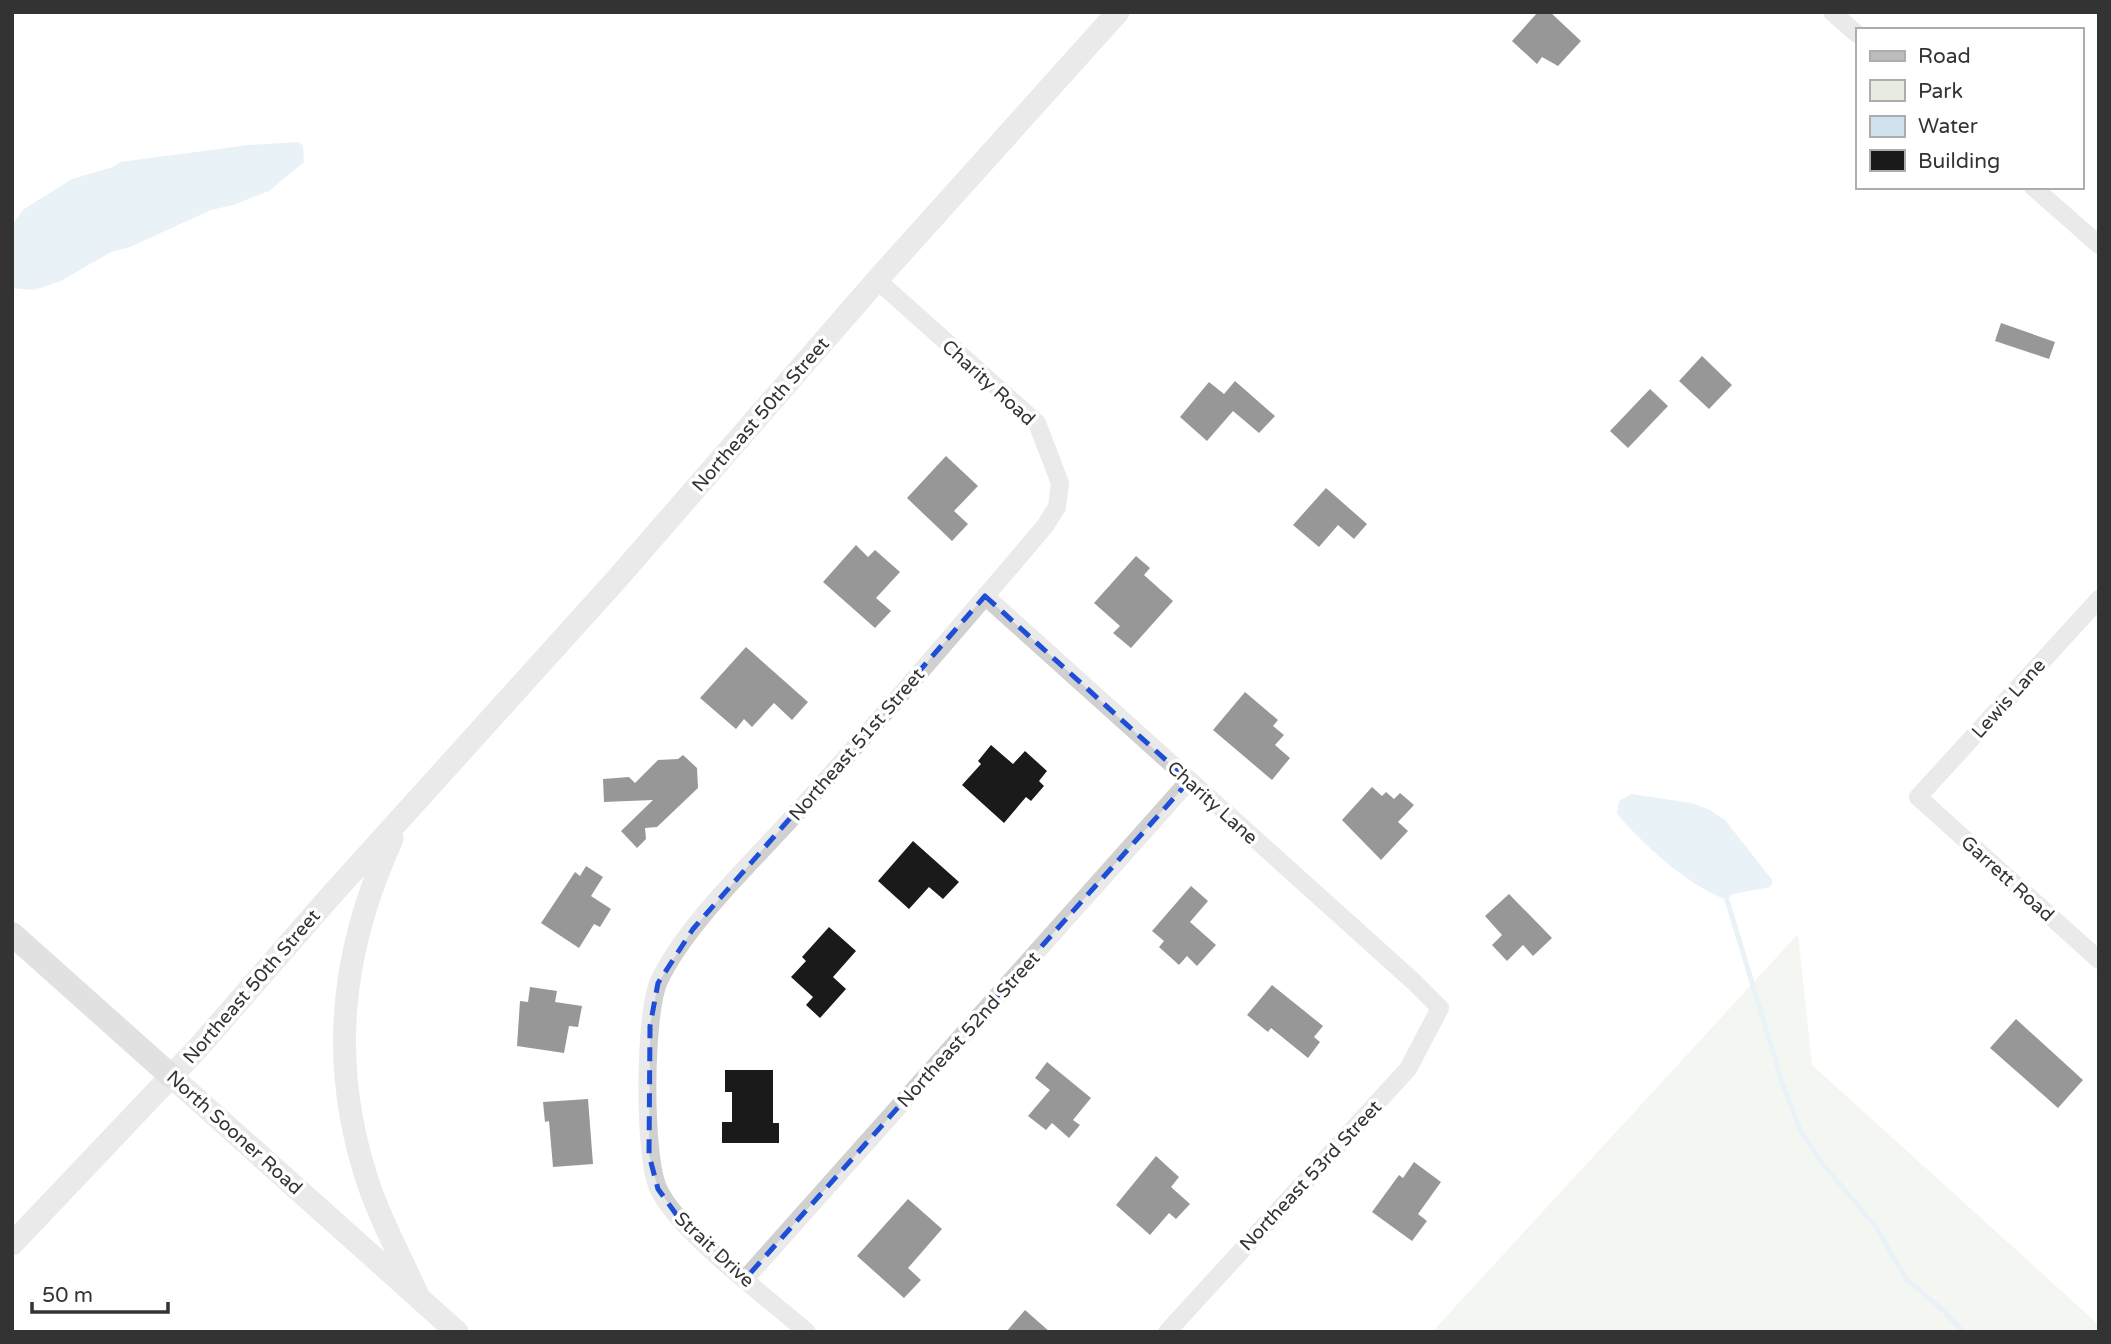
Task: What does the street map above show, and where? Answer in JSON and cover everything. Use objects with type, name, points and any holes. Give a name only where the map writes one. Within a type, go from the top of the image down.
[{"type":"main road","name":"North Sooner Road","points":[[12,934],[171,1076]]},
{"type":"street","name":"Northeast 50th Street","points":[[12,1244],[171,1076],[616,580],[877,280],[1118,12]]},
{"type":"street","points":[[1832,12],[1856,33]]},
{"type":"street","points":[[2035,189],[2099,245]]},
{"type":"street","name":"Charity Road","points":[[877,280],[1037,423],[1060,483],[1057,507]]},
{"type":"street","name":"Northeast 51st Street","points":[[658,983],[693,929],[985,596],[1045,526],[1057,507]]},
{"type":"street","name":"Charity Lane","points":[[985,596],[1413,981],[1440,1009]]},
{"type":"street","name":"Lewis Lane","points":[[1918,797],[2099,599]]},
{"type":"street","name":"Northeast 52nd Street","points":[[746,1278],[1189,781]]},
{"type":"street","name":"Garrett Road","points":[[1918,797],[2099,960]]},
{"type":"street","name":"Northeast 50th Street","points":[[401,817],[376,874],[360,922],[348,972],[343,1032],[345,1082],[361,1156],[378,1207],[419,1298]]},
{"type":"street","name":"Strait Drive","points":[[658,983],[650,1026],[648,1133],[658,1189],[681,1222],[807,1332]]},
{"type":"street","name":"Northeast 53rd Street","points":[[1167,1332],[1408,1069],[1440,1009]]},
{"type":"street","name":"North Sooner Road","points":[[171,1076],[457,1332]]},
{"type":"highlighted area","points":[[985,596],[1189,781],[746,1278],[681,1221],[658,1189],[649,1155],[650,1026],[658,983],[693,929]]},
{"type":"green space","points":[[1798,934],[1812,1065],[2099,1325],[2099,1332],[1432,1332]]},
{"type":"water","points":[[297,142],[303,145],[304,162],[269,191],[211,210],[130,247],[111,252],[59,282],[34,290],[12,288],[12,225],[24,209],[72,179],[113,167],[120,162],[248,145]]},
{"type":"water","points":[[1632,794],[1691,803],[1708,809],[1725,820],[1773,881],[1770,887],[1733,894],[1727,900],[1682,875],[1640,839],[1617,814],[1619,801]]},
{"type":"building","points":[[1538,12],[1550,12],[1581,41],[1558,66],[1542,57],[1537,64],[1512,41]]},
{"type":"building","points":[[2001,323],[2055,342],[2049,359],[1995,341]]},
{"type":"building","points":[[1702,356],[1732,385],[1709,409],[1679,381]]},
{"type":"building","points":[[1235,381],[1275,416],[1259,433],[1233,411],[1207,441],[1180,417],[1209,382],[1224,394]]},
{"type":"building","points":[[1650,389],[1668,406],[1628,448],[1610,431]]},
{"type":"building","points":[[946,456],[978,486],[954,511],[968,524],[952,541],[907,498]]},
{"type":"building","points":[[1326,488],[1367,524],[1354,539],[1338,525],[1319,547],[1293,525]]},
{"type":"building","points":[[856,545],[868,557],[875,550],[900,572],[876,598],[891,611],[875,628],[823,582]]},
{"type":"building","points":[[1136,556],[1150,568],[1144,575],[1173,601],[1131,648],[1113,633],[1120,626],[1094,603]]},
{"type":"building","points":[[746,647],[808,702],[792,720],[774,703],[752,727],[744,719],[736,729],[700,698]]},
{"type":"building","points":[[1245,692],[1278,720],[1273,726],[1284,735],[1275,745],[1290,758],[1272,780],[1213,730]]},
{"type":"building","points":[[991,745],[1013,764],[1025,751],[1047,771],[1039,781],[1044,786],[1031,801],[1026,797],[1004,823],[962,785],[981,764],[978,761]]},
{"type":"building","points":[[683,755],[697,768],[698,788],[657,827],[645,828],[646,839],[637,848],[621,831],[653,800],[604,802],[603,779],[629,777],[635,783],[658,760],[678,759]]},
{"type":"building","points":[[1372,787],[1382,796],[1386,792],[1394,799],[1400,793],[1414,805],[1398,822],[1408,831],[1381,860],[1342,820]]},
{"type":"building","points":[[913,841],[959,882],[943,899],[929,887],[909,909],[878,881]]},
{"type":"building","points":[[586,866],[603,877],[591,896],[611,909],[600,927],[594,924],[579,948],[541,923],[575,872],[580,876]]},
{"type":"building","points":[[1191,886],[1208,901],[1190,922],[1216,945],[1197,966],[1187,956],[1179,965],[1159,947],[1164,941],[1152,931]]},
{"type":"building","points":[[1509,894],[1552,938],[1533,956],[1523,945],[1507,961],[1492,945],[1502,935],[1485,916]]},
{"type":"building","points":[[829,927],[856,951],[833,977],[846,989],[820,1018],[806,1005],[813,997],[791,977],[806,961],[802,957]]},
{"type":"building","points":[[1272,985],[1323,1026],[1314,1037],[1320,1042],[1308,1058],[1271,1028],[1268,1032],[1247,1015]]},
{"type":"building","points":[[530,987],[557,991],[555,1002],[582,1006],[578,1027],[569,1026],[564,1053],[517,1046],[520,1001],[528,1002]]},
{"type":"building","points":[[2016,1019],[2083,1080],[2058,1108],[1990,1048]]},
{"type":"building","points":[[1047,1062],[1091,1098],[1073,1120],[1080,1125],[1069,1138],[1052,1123],[1046,1130],[1028,1116],[1050,1090],[1035,1078]]},
{"type":"building","points":[[725,1070],[773,1070],[773,1123],[779,1123],[779,1143],[722,1143],[722,1122],[732,1122],[732,1092],[725,1092]]},
{"type":"building","points":[[588,1099],[593,1164],[553,1167],[549,1121],[545,1122],[543,1102]]},
{"type":"building","points":[[1156,1156],[1179,1177],[1171,1187],[1190,1204],[1176,1219],[1169,1213],[1150,1235],[1116,1205]]},
{"type":"building","points":[[1414,1162],[1441,1182],[1418,1214],[1427,1221],[1412,1241],[1372,1212],[1399,1175],[1403,1178]]},
{"type":"building","points":[[908,1199],[942,1229],[908,1268],[921,1280],[904,1298],[857,1256]]},
{"type":"building","points":[[1025,1310],[1050,1332],[1006,1332]]},
{"type":"waterway","points":[[1727,900],[1783,1085],[1800,1130],[1821,1162],[1876,1227],[1906,1279],[1945,1312],[1963,1332]]}]
